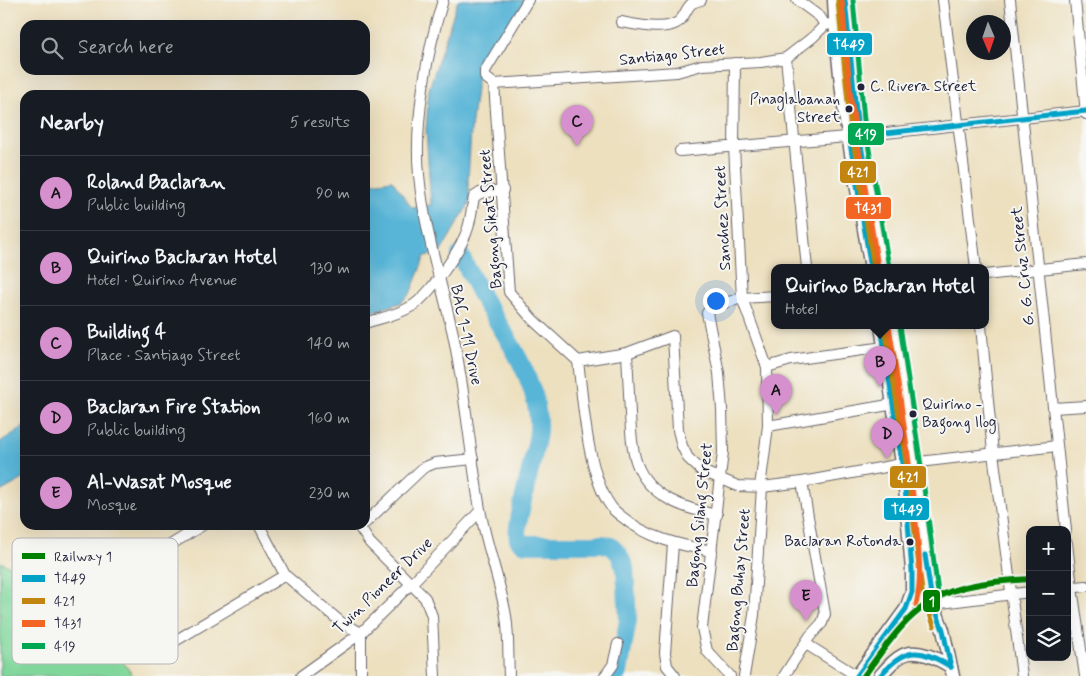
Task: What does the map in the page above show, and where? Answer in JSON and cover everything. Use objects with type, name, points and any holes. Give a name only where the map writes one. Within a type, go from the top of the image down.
[{"type":"main road","points":[[834,0],[835,23],[854,136],[870,264]]},
{"type":"main road","points":[[835,23],[845,0]]},
{"type":"main road","points":[[854,136],[881,264]]},
{"type":"main road","points":[[882,329],[889,346],[931,598],[943,630],[952,671]]},
{"type":"main road","points":[[889,346],[892,329]]},
{"type":"main road","points":[[857,676],[902,615],[910,598],[912,570],[908,463]]},
{"type":"main road","points":[[910,598],[921,594],[931,598]]},
{"type":"main road","points":[[880,676],[894,660],[905,653],[931,656],[952,671]]},
{"type":"street","name":"BAC 1-11 Drive","points":[[443,0],[430,55],[418,132],[419,174],[433,255],[452,333],[480,511],[506,616],[509,676]]},
{"type":"street","name":"Bagong Sikat Street","points":[[528,0],[485,71],[485,77],[492,83],[503,190],[510,292],[533,320],[578,361]]},
{"type":"street","points":[[621,22],[645,26],[674,25],[682,19],[688,7],[702,0]]},
{"type":"street","points":[[797,0],[820,16],[835,23]]},
{"type":"street","points":[[943,0],[976,264]]},
{"type":"street","name":"G. G. Cruz Street","points":[[1010,0],[1066,526]]},
{"type":"street","points":[[680,151],[795,142],[1086,112],[1075,0]]},
{"type":"street","name":"Santiago Street","points":[[492,83],[678,72],[702,65],[761,62],[786,58],[835,23]]},
{"type":"street","points":[[786,58],[807,264]]},
{"type":"street","name":"Sanchez Street","points":[[735,63],[734,147],[742,298],[767,367],[768,426],[761,487]]},
{"type":"street","points":[[370,322],[402,312],[415,305],[450,262],[468,229],[474,197],[480,193],[503,190]]},
{"type":"street","points":[[989,275],[1086,264]]},
{"type":"street","points":[[742,298],[771,296]]},
{"type":"street","name":"Bagong Silang Street","points":[[730,676],[707,650],[702,628],[724,452],[719,373],[707,313],[711,307],[742,298]]},
{"type":"street","points":[[981,329],[993,453],[1013,594],[1022,676]]},
{"type":"street","points":[[712,551],[673,544],[655,537],[629,523],[610,506],[600,484],[591,454],[578,361],[628,353],[673,336],[678,430],[682,446],[688,458],[702,471],[738,486],[761,487],[802,482],[908,463],[1058,446]]},
{"type":"street","points":[[767,367],[791,360],[889,346]]},
{"type":"street","points":[[628,353],[631,438],[636,463],[642,475],[664,497],[695,511],[717,515]]},
{"type":"street","points":[[768,426],[899,403]]},
{"type":"street","points":[[1053,408],[1086,406]]},
{"type":"street","points":[[370,517],[424,468],[435,463],[473,459]]},
{"type":"street","points":[[784,676],[822,623],[825,614],[802,482]]},
{"type":"street","name":"Bagong Buhay Street","points":[[744,676],[754,615],[761,487]]},
{"type":"street","name":"Twin Pioneer Drive","points":[[300,676],[361,633],[412,583],[480,511]]},
{"type":"street","points":[[178,540],[195,530]]},
{"type":"street","points":[[262,530],[285,575],[342,623],[361,633],[361,676]]},
{"type":"street","points":[[364,530],[370,543],[425,598],[432,616],[435,676]]},
{"type":"street","points":[[673,544],[665,653],[667,666],[675,676]]},
{"type":"street","points":[[178,638],[285,575]]},
{"type":"street","points":[[1071,588],[1086,586]]},
{"type":"street","points":[[931,598],[1026,592]]},
{"type":"street","points":[[1071,593],[1084,656],[1085,676]]},
{"type":"street","points":[[605,676],[613,666],[618,644]]},
{"type":"street","points":[[806,644],[857,676]]},
{"type":"green space","points":[[0,562],[12,567],[12,664],[125,664],[133,676],[0,676]]},
{"type":"water","points":[[458,0],[525,0],[490,54],[477,80],[471,130],[468,181],[470,202],[440,253],[425,256],[410,294],[400,303],[370,312],[370,183],[392,180],[412,208],[431,205],[426,130],[429,89]]},
{"type":"water","points":[[20,429],[20,481],[0,492],[0,442]]},
{"type":"waterway","points":[[460,255],[520,362],[534,396],[537,414],[537,441],[519,520],[518,539],[527,544],[603,544],[611,546],[619,554],[625,568],[628,620],[619,672],[615,676]]},
{"type":"rail line","name":"1","points":[[864,676],[904,624],[928,603],[958,589],[994,582],[1026,579]]},
{"type":"transit line","name":"T431","points":[[842,0],[851,100],[878,264]]},
{"type":"transit line","name":"T449","points":[[845,0],[857,121],[864,163]]},
{"type":"transit line","name":"419","points":[[853,0],[864,120],[888,264]]},
{"type":"transit line","name":"421","points":[[838,1],[850,122],[873,264]]},
{"type":"transit line","name":"T449","points":[[870,264],[849,137],[1086,111]]},
{"type":"transit line","name":"T449","points":[[857,676],[906,609],[912,592],[912,570],[904,476],[881,329]]},
{"type":"transit line","name":"421","points":[[885,329],[908,475],[922,591],[934,626]]},
{"type":"transit line","name":"T431","points":[[889,329],[900,396],[917,536],[920,570],[916,605]]},
{"type":"transit line","name":"419","points":[[900,329],[939,600]]},
{"type":"transit line","name":"T449","points":[[925,555],[932,601],[943,630],[951,667]]},
{"type":"transit line","name":"T449","points":[[880,676],[897,660],[913,653],[930,656],[951,667]]},
{"type":"place","name":"C. Rivera Street","points":[[861,87]]},
{"type":"place","name":"Pinaglabanan Street","points":[[849,109]]},
{"type":"place","name":"Building 4","points":[[577,146]]},
{"type":"place","name":"Quirino Baclaran Hotel","points":[[880,387]]},
{"type":"place","name":"Quirino - Bagong Ilog","points":[[913,414]]},
{"type":"place","name":"Roland Baclaran","points":[[776,415]]},
{"type":"place","name":"Baclaran Fire Station","points":[[887,459]]},
{"type":"place","name":"Baclaran Rotonda","points":[[910,542]]},
{"type":"place","name":"Al-Wasat Mosque","points":[[806,621]]}]
